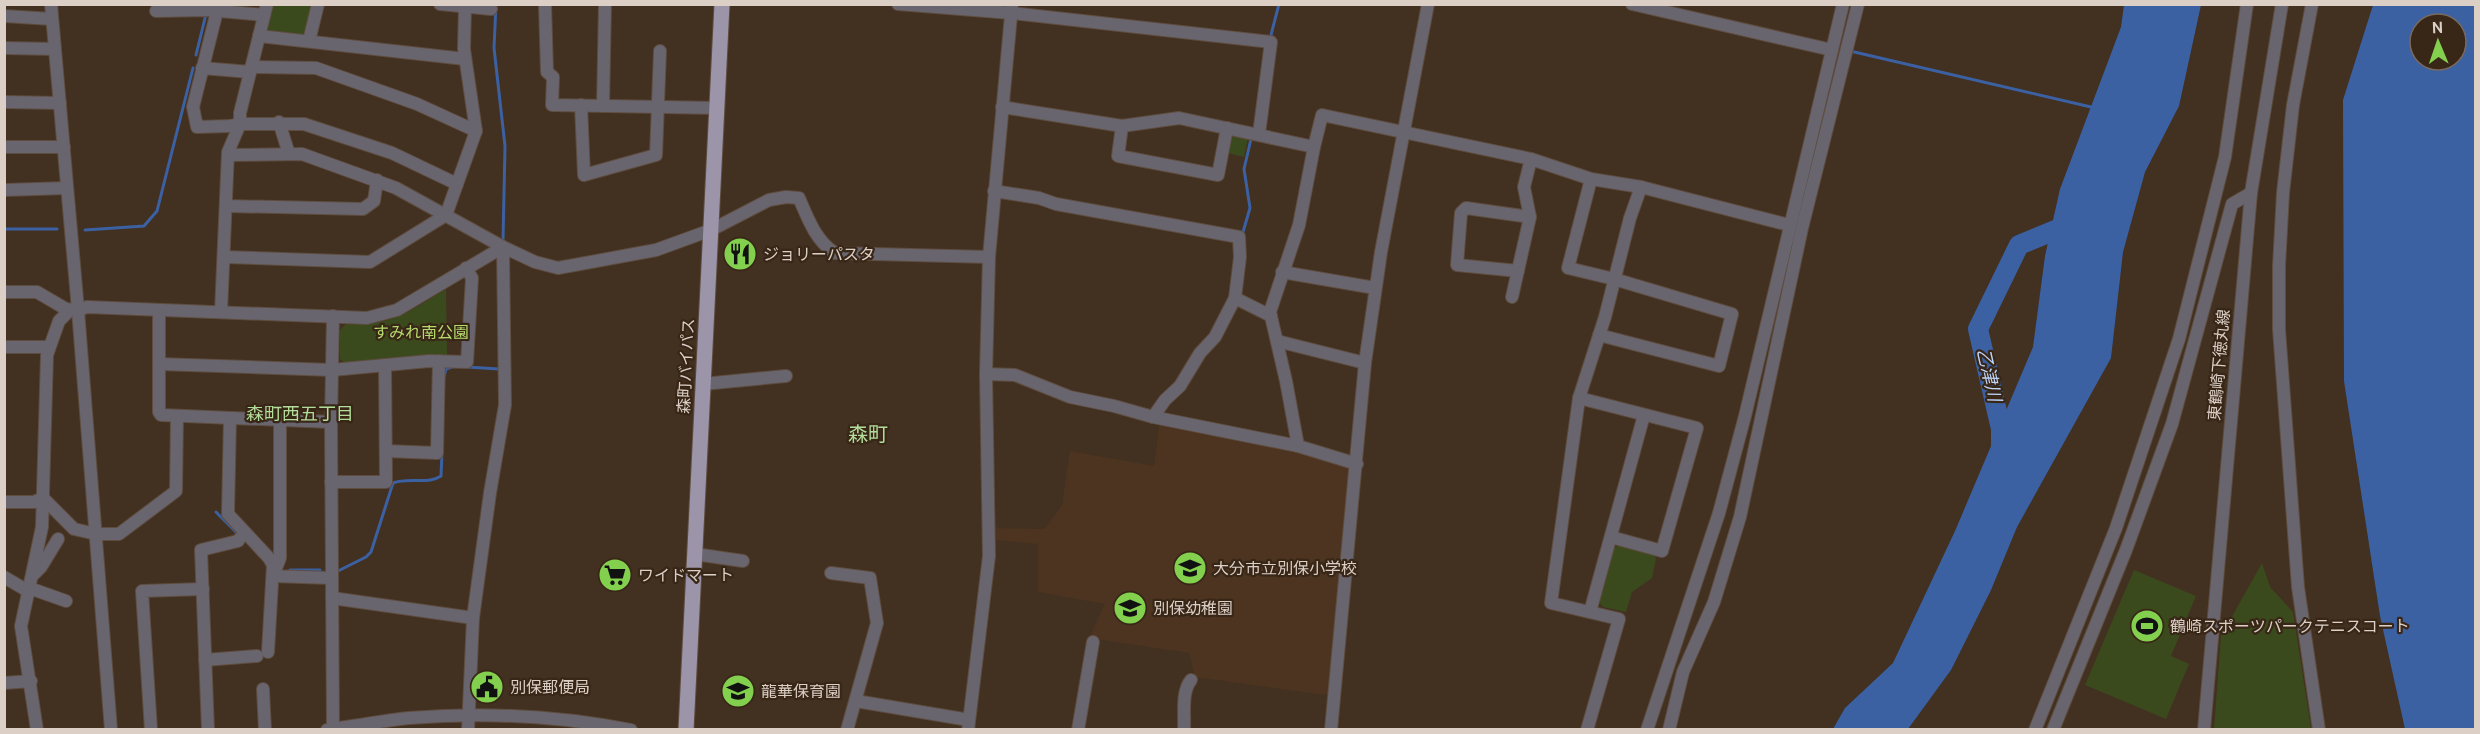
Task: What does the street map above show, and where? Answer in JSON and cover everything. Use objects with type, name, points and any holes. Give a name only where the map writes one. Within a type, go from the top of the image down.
[{"type":"main road","name":"森町バイパス","points":[[686,729],[722,4]]},
{"type":"street","points":[[51,4],[64,147],[74,310],[96,534],[111,729]]},
{"type":"street","points":[[309,41],[318,4]]},
{"type":"street","points":[[440,4],[491,9]]},
{"type":"street","points":[[545,4],[547,72],[553,77],[552,105],[717,108]]},
{"type":"street","points":[[603,106],[605,4]]},
{"type":"street","points":[[898,4],[1012,9],[1271,42],[1259,134]]},
{"type":"street","points":[[1331,729],[1365,363],[1375,288],[1428,4]]},
{"type":"street","points":[[1632,4],[1832,50]]},
{"type":"street","points":[[1647,729],[1719,513],[1767,332],[1843,4]]},
{"type":"street","points":[[1669,729],[1683,672],[1714,602],[1740,517],[1802,228],[1858,4]]},
{"type":"street","points":[[2036,729],[2116,528],[2179,339],[2225,157],[2247,4]]},
{"type":"street","name":"東鶴崎下徳丸線","points":[[2204,729],[2251,193],[2282,4]]},
{"type":"street","points":[[2312,4],[2293,105],[2283,193],[2279,319],[2298,587],[2319,729]]},
{"type":"street","points":[[224,257],[369,262],[446,215],[476,130],[465,59],[465,7]]},
{"type":"street","points":[[856,701],[969,725],[989,556],[986,374],[989,257],[1012,9]]},
{"type":"street","points":[[156,10],[266,10],[240,113],[240,124],[229,155],[222,312]]},
{"type":"street","points":[[216,11],[193,107],[197,127],[304,124],[406,159],[457,184]]},
{"type":"street","points":[[4,16],[52,19]]},
{"type":"street","points":[[259,36],[465,59]]},
{"type":"street","points":[[4,48],[55,49]]},
{"type":"street","points":[[581,105],[584,175],[657,155],[660,51]]},
{"type":"street","points":[[202,68],[251,70],[316,68],[406,99],[476,130]]},
{"type":"street","points":[[4,102],[60,103]]},
{"type":"street","points":[[1002,107],[1122,126],[1179,118],[1314,147]]},
{"type":"street","points":[[1298,446],[1270,312],[1299,225],[1322,115],[1531,159],[1591,179],[1641,187],[1790,225]]},
{"type":"street","points":[[279,123],[289,154]]},
{"type":"street","points":[[1122,126],[1118,156],[1218,175],[1227,128]]},
{"type":"street","points":[[9,143],[64,147]]},
{"type":"street","points":[[229,155],[302,154],[376,180],[503,247],[535,262],[558,268],[656,250],[688,236],[711,230],[769,200],[794,196],[799,198],[824,246],[835,253],[989,257]]},
{"type":"street","points":[[1512,297],[1530,217],[1524,187],[1531,159]]},
{"type":"street","points":[[1591,179],[1568,268],[1614,279],[1732,314],[1719,366],[1599,335]]},
{"type":"street","points":[[227,206],[363,209],[369,207],[374,201],[376,180]]},
{"type":"street","points":[[1587,729],[1619,619],[1551,603],[1579,398],[1599,335],[1630,218],[1641,187]]},
{"type":"street","points":[[5,190],[67,189]]},
{"type":"street","points":[[994,191],[1239,237],[1240,257],[1235,298],[1215,337],[1200,353],[1180,386],[1165,400],[1153,417]]},
{"type":"street","points":[[2053,729],[2126,550],[2172,424],[2232,204],[2251,193]]},
{"type":"street","points":[[1518,271],[1457,265],[1461,213],[1466,208],[1530,217]]},
{"type":"street","points":[[37,729],[31,681],[21,636],[22,618],[42,526],[46,363],[49,347],[62,317],[74,310],[87,307],[367,318],[391,313],[503,247]]},
{"type":"street","points":[[468,729],[473,618],[505,405],[503,247]]},
{"type":"street","points":[[159,364],[332,370],[439,361],[467,362],[472,278],[466,268]]},
{"type":"street","points":[[1282,272],[1375,288]]},
{"type":"street","points":[[4,292],[38,292],[74,310]]},
{"type":"street","points":[[1235,298],[1271,316]]},
{"type":"street","points":[[159,310],[159,412],[161,415],[331,422]]},
{"type":"street","points":[[333,316],[330,729],[410,718],[468,716],[546,717],[631,729]]},
{"type":"street","points":[[1277,341],[1365,363]]},
{"type":"street","points":[[4,348],[49,347]]},
{"type":"street","points":[[386,451],[436,453],[439,361]]},
{"type":"street","points":[[331,482],[386,482],[385,365]]},
{"type":"street","points":[[986,374],[1015,375],[1070,398],[1298,446],[1357,464]]},
{"type":"street","points":[[703,384],[786,376]]},
{"type":"street","points":[[1579,398],[1697,428],[1662,551],[1611,537]]},
{"type":"street","points":[[1590,612],[1644,415]]},
{"type":"street","points":[[43,498],[74,529],[96,534],[118,534],[177,491],[177,416]]},
{"type":"street","points":[[230,418],[228,514],[271,561],[273,576]]},
{"type":"street","points":[[206,660],[262,654],[273,576],[280,558],[280,420]]},
{"type":"street","points":[[4,502],[34,502],[43,498]]},
{"type":"street","points":[[208,729],[201,550],[238,541],[240,538]]},
{"type":"street","points":[[33,575],[41,567],[58,539]]},
{"type":"street","points":[[695,554],[743,561]]},
{"type":"street","points":[[831,573],[870,578],[877,623],[847,729]]},
{"type":"street","points":[[273,576],[331,578]]},
{"type":"street","points":[[4,578],[28,591],[35,590],[66,601]]},
{"type":"street","points":[[152,729],[142,591],[203,589]]},
{"type":"street","points":[[332,598],[473,618]]},
{"type":"street","points":[[1078,729],[1093,642]]},
{"type":"street","points":[[1185,729],[1185,697],[1187,685],[1191,680]]},
{"type":"street","points":[[4,683],[31,681]]},
{"type":"street","points":[[263,689],[265,729]]},
{"type":"shaded area","name":"大分市立別保小学校","points":[[1160,420],[1307,451],[1347,464],[1351,470],[1330,692],[1324,695],[1195,677],[1189,653],[1089,638],[1105,604],[1038,592],[1038,544],[996,540],[996,528],[1045,529],[1062,505],[1070,451],[1154,466]]},
{"type":"green space","points":[[271,5],[315,5],[304,36],[269,31],[266,28]]},
{"type":"green space","points":[[1235,135],[1248,138],[1244,157],[1228,153],[1231,138]]},
{"type":"green space","name":"すみれ南公園","points":[[446,289],[447,356],[346,364],[340,359],[340,330],[346,324],[376,323],[388,320],[410,311]]},
{"type":"green space","points":[[1619,545],[1654,554],[1656,559],[1652,578],[1632,592],[1626,612],[1603,607],[1598,601],[1613,549]]},
{"type":"green space","points":[[2262,563],[2270,587],[2293,612],[2311,729],[2214,729],[2221,636]]},
{"type":"green space","name":"鶴崎スポーツパークテニスコート","points":[[2134,570],[2196,596],[2171,656],[2189,664],[2166,719],[2085,685]]},
{"type":"water","points":[[2124,5],[2201,5],[2179,106],[2145,172],[2123,252],[2111,358],[2017,527],[1991,590],[1951,670],[1908,729],[1833,729],[1845,708],[1893,663],[1955,531],[2033,347],[2045,256],[2060,189],[2121,27]]},
{"type":"water","points":[[2373,5],[2475,5],[2475,729],[2405,729],[2380,616],[2344,381],[2343,100]]},
{"type":"waterway","points":[[496,4],[494,48],[505,146],[503,240]]},
{"type":"waterway","points":[[1271,35],[1279,4]]},
{"type":"waterway","points":[[196,55],[206,14]]},
{"type":"waterway","points":[[1850,51],[2091,107]]},
{"type":"waterway","points":[[85,230],[144,226],[157,211],[193,68]]},
{"type":"waterway","points":[[1243,232],[1250,208],[1244,169],[1251,139]]},
{"type":"waterway","name":"乙津川","points":[[2001,448],[2001,429],[1978,329],[2019,245],[2070,224],[2072,221]]},
{"type":"waterway","points":[[4,229],[57,229]]},
{"type":"waterway","points":[[444,377],[446,369],[452,367]]},
{"type":"waterway","points":[[467,367],[499,369]]},
{"type":"waterway","points":[[338,571],[366,557],[371,552],[393,483],[430,480],[441,476],[442,452]]},
{"type":"waterway","points":[[216,512],[238,534]]},
{"type":"waterway","points":[[290,570],[320,570]]},
{"type":"place","name":"ジョリーパスタ","points":[[740,254]]},
{"type":"place","name":"大分市立別保小学校","points":[[1190,568]]},
{"type":"place","name":"ワイドマート","points":[[615,575]]},
{"type":"place","name":"別保幼稚園","points":[[1130,608]]},
{"type":"place","name":"鶴崎スポーツパークテニスコート","points":[[2147,626]]},
{"type":"place","name":"別保郵便局","points":[[487,687]]},
{"type":"place","name":"龍華保育園","points":[[738,691]]},
{"type":"district","name":"森町西五丁目","points":[[300,414]]},
{"type":"district","name":"森町","points":[[868,434]]}]
